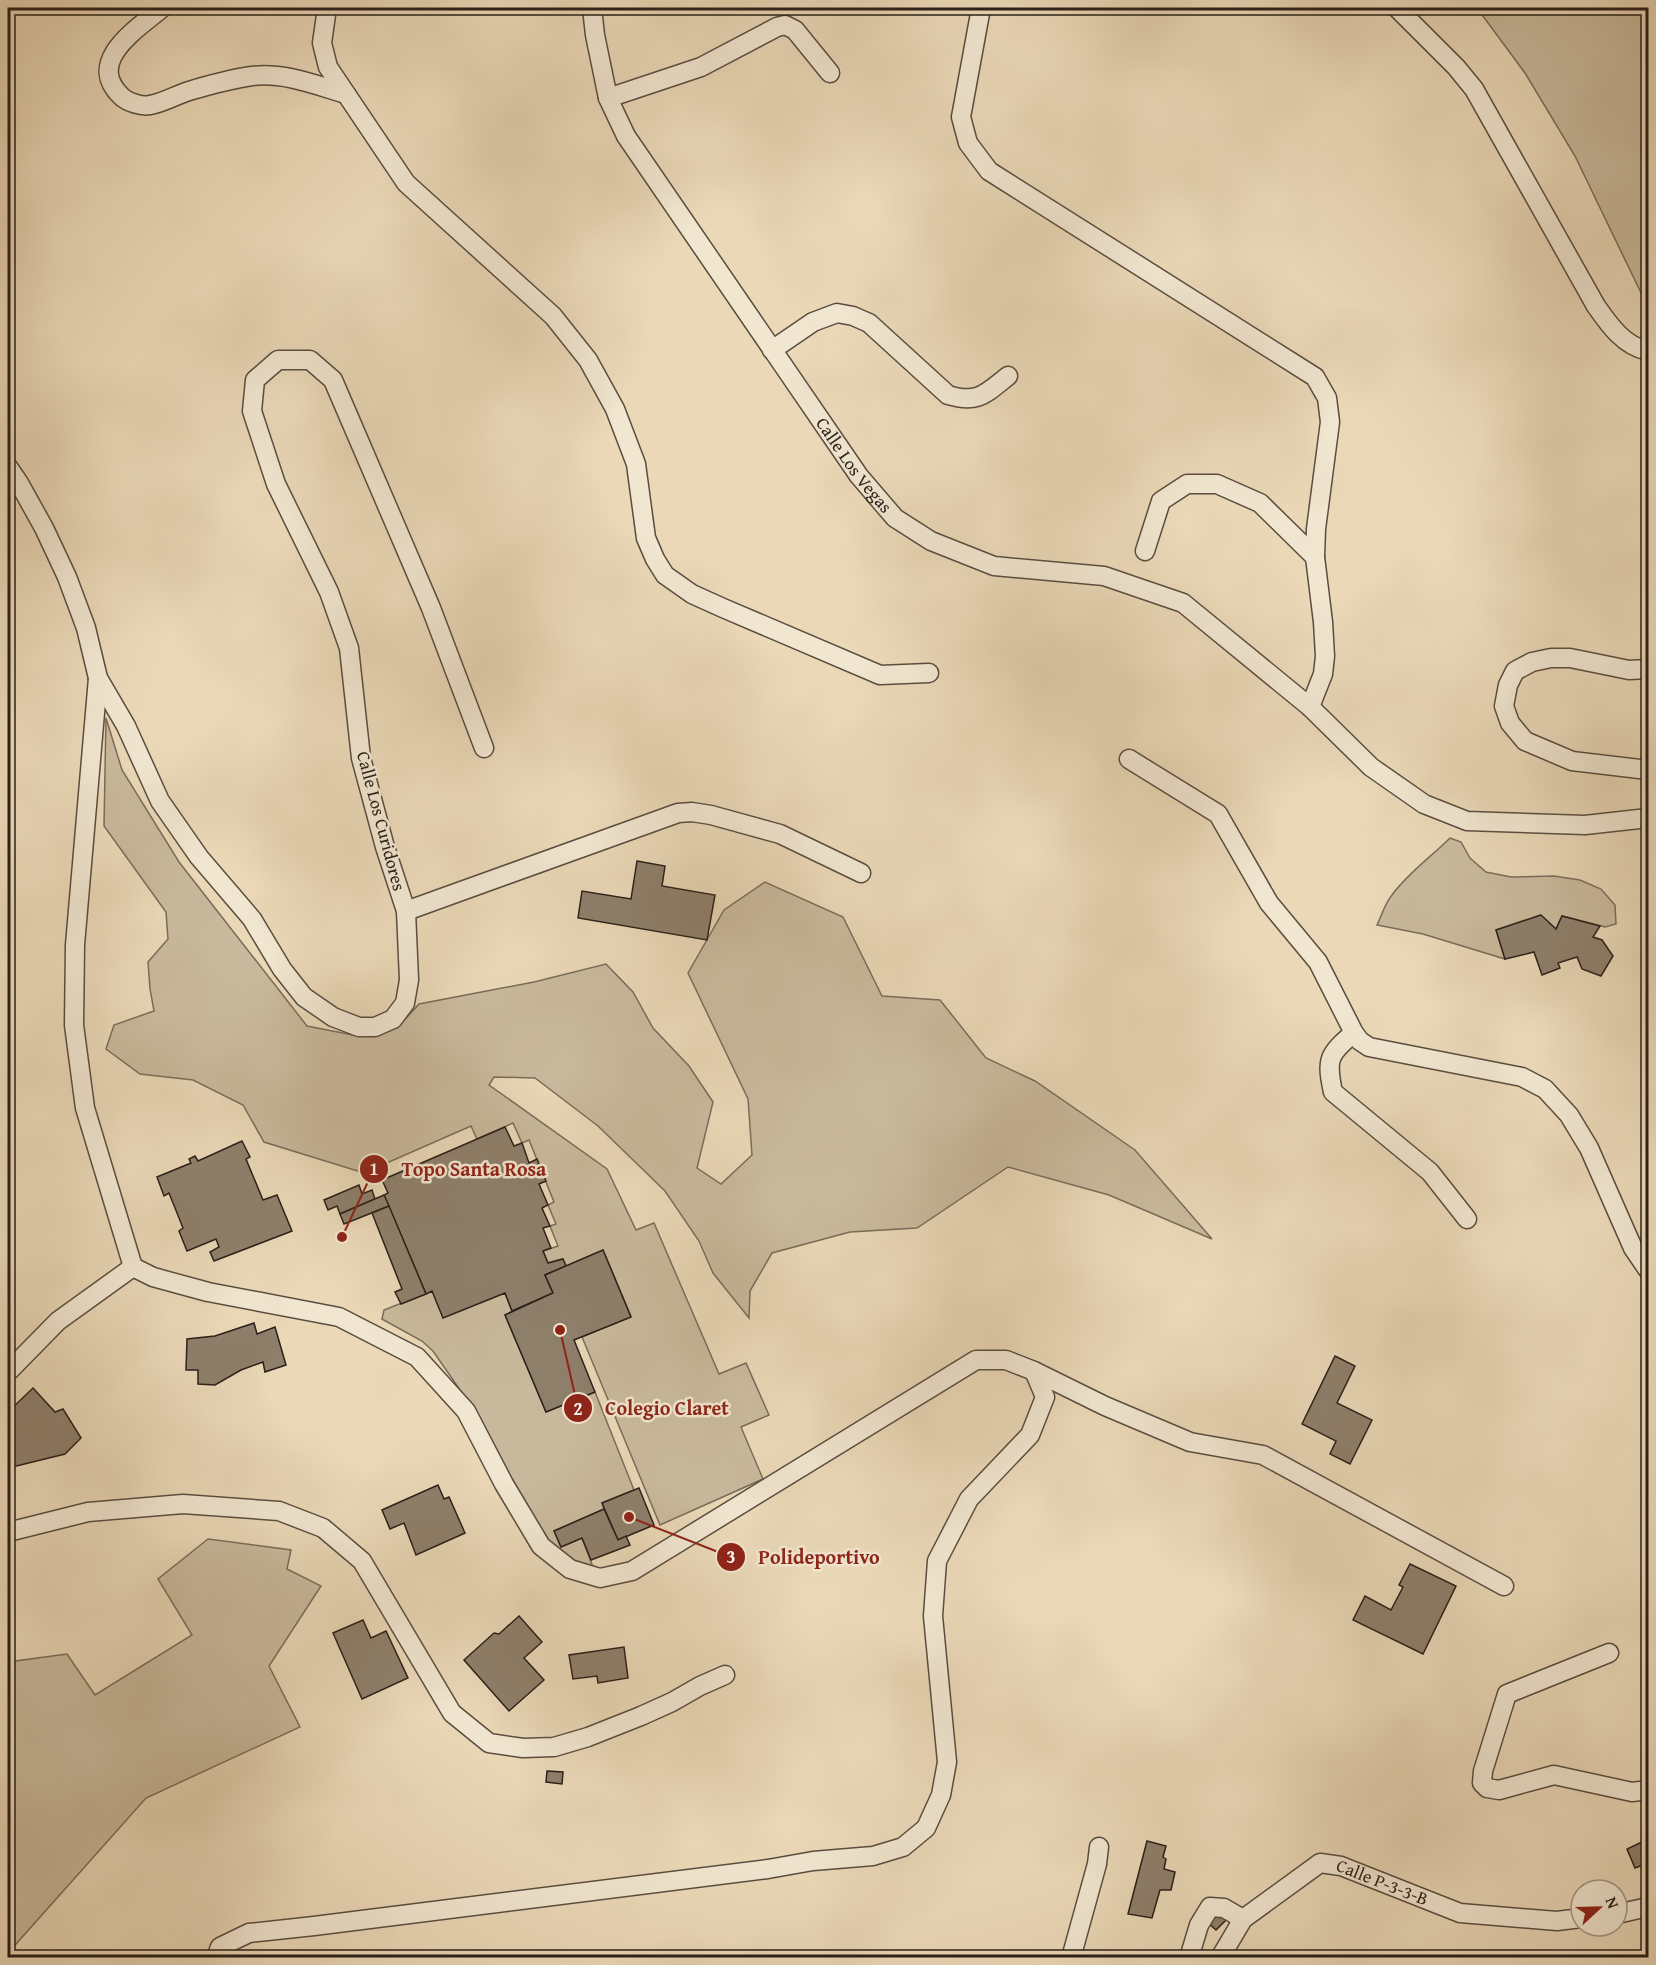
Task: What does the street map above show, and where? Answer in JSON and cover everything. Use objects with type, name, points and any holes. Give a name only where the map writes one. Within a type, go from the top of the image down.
[{"type":"street","points":[[162,8],[132,32],[120,45],[108,65],[108,77],[112,88],[125,101],[148,106],[190,91],[253,76],[288,77],[346,94]]},
{"type":"street","points":[[327,8],[322,44],[328,67],[406,183],[553,316],[588,360],[615,409],[636,464],[646,538],[665,575],[692,594],[880,675],[929,673]]},
{"type":"street","name":"Calle Los Vegas","points":[[592,8],[608,98],[626,136],[859,476],[895,519],[931,541],[994,566],[1104,576],[1183,603],[1310,707],[1371,767],[1424,804],[1467,821],[1585,825],[1648,818]]},
{"type":"street","points":[[981,8],[962,117],[968,144],[989,171],[1315,377],[1327,398],[1330,422],[1316,529],[1315,557],[1325,656],[1323,674],[1310,707]]},
{"type":"street","points":[[1397,8],[1474,89],[1607,322],[1613,330],[1637,349],[1648,351]]},
{"type":"street","points":[[608,98],[701,67],[785,25],[795,30],[830,73]]},
{"type":"street","points":[[772,350],[813,322],[837,313],[853,316],[869,323],[948,394],[962,399],[981,397],[1008,376]]},
{"type":"street","name":"Calle Los Curidores","points":[[8,467],[34,510],[67,577],[86,628],[98,678],[126,726],[160,801],[199,857],[252,919],[282,969],[304,997],[333,1017],[359,1027],[375,1027],[393,1019],[405,1004],[409,980],[406,911],[385,847],[362,758],[348,648],[329,592],[276,484],[252,411],[255,380],[278,360],[310,360],[333,380],[431,608],[484,748]]},
{"type":"street","points":[[1145,550],[1161,501],[1187,484],[1217,483],[1260,503],[1315,557]]},
{"type":"street","points":[[1648,669],[1629,670],[1570,658],[1551,658],[1532,662],[1515,671],[1508,685],[1504,706],[1510,723],[1525,741],[1572,761],[1648,770]]},
{"type":"street","points":[[98,678],[75,945],[74,1025],[85,1108],[133,1267],[153,1277],[208,1292],[339,1317],[417,1357],[466,1411],[504,1484],[541,1546],[570,1569],[600,1578],[632,1571],[976,1360],[1006,1360],[1190,1442],[1263,1455],[1504,1586]]},
{"type":"street","points":[[1129,759],[1218,814],[1269,903],[1318,962],[1360,1041],[1369,1047],[1522,1077],[1545,1089],[1569,1115],[1589,1148],[1633,1248],[1648,1270]]},
{"type":"street","points":[[406,911],[678,813],[692,812],[711,815],[780,834],[861,873]]},
{"type":"street","points":[[1354,1033],[1338,1046],[1329,1060],[1333,1092],[1430,1172],[1467,1219]]},
{"type":"street","points":[[8,1372],[58,1321],[133,1267]]},
{"type":"street","points":[[216,1958],[220,1947],[249,1932],[768,1869],[813,1861],[873,1856],[903,1847],[926,1828],[941,1795],[947,1762],[933,1616],[937,1561],[969,1499],[1030,1435],[1045,1397],[1034,1371]]},
{"type":"street","points":[[8,1532],[88,1512],[183,1504],[279,1511],[323,1528],[362,1561],[452,1713],[489,1743],[523,1748],[554,1747],[588,1737],[640,1716],[725,1675]]},
{"type":"street","points":[[1609,1653],[1507,1694],[1483,1771],[1482,1783],[1487,1788],[1499,1790],[1554,1775],[1632,1792],[1648,1790]]},
{"type":"street","points":[[1071,1958],[1097,1864],[1099,1847]]},
{"type":"street","name":"Calle P-3-3-B","points":[[1220,1958],[1243,1919],[1320,1863],[1341,1866],[1460,1913],[1557,1921],[1569,1920]]},
{"type":"street","points":[[1189,1958],[1199,1925],[1210,1907],[1224,1908],[1243,1919]]},
{"type":"street","points":[[1629,1911],[1648,1907]]},
{"type":"shaded area","points":[[1477,8],[1648,8],[1648,305],[1575,156],[1525,73]]},
{"type":"shaded area","points":[[106,718],[122,770],[179,862],[307,1026],[358,1036],[397,1028],[419,1004],[534,982],[606,964],[633,992],[653,1028],[689,1066],[713,1102],[697,1168],[721,1184],[752,1155],[748,1099],[688,973],[724,910],[765,882],[843,917],[882,996],[940,1000],[986,1058],[1035,1081],[1135,1150],[1212,1239],[1109,1195],[1008,1167],[917,1228],[850,1232],[772,1253],[750,1291],[749,1318],[713,1273],[699,1241],[665,1191],[598,1126],[535,1078],[494,1077],[489,1085],[607,1169],[636,1230],[654,1223],[719,1374],[746,1363],[769,1415],[741,1427],[763,1479],[660,1525],[582,1337],[631,1316],[603,1250],[566,1266],[562,1259],[548,1263],[543,1251],[558,1246],[550,1226],[556,1224],[548,1205],[554,1202],[529,1140],[522,1143],[513,1123],[477,1139],[471,1126],[364,1173],[264,1142],[243,1105],[193,1080],[140,1074],[106,1049],[114,1025],[154,1011],[148,962],[168,939],[166,912],[104,826]]},
{"type":"shaded area","points":[[1450,838],[1461,842],[1470,858],[1486,872],[1511,877],[1554,876],[1580,880],[1601,889],[1615,905],[1616,924],[1605,927],[1562,916],[1556,929],[1540,915],[1496,930],[1505,959],[1423,934],[1377,925],[1387,902],[1398,887]]},
{"type":"shaded area","points":[[432,1291],[505,1293],[512,1311],[505,1315],[546,1412],[595,1392],[634,1490],[602,1503],[604,1509],[554,1531],[561,1547],[582,1538],[593,1567],[554,1558],[467,1400],[433,1351],[422,1341],[382,1319],[384,1310]]},
{"type":"shaded area","points":[[208,1539],[291,1550],[287,1569],[321,1586],[269,1666],[300,1727],[146,1798],[8,1953],[8,1662],[67,1654],[95,1695],[192,1635],[158,1579]]},
{"type":"building","points":[[637,861],[665,866],[662,886],[715,895],[707,940],[578,918],[582,891],[631,899]]},
{"type":"building","points":[[1541,915],[1556,929],[1562,916],[1600,926],[1593,937],[1602,940],[1613,956],[1601,976],[1582,969],[1577,957],[1558,963],[1560,968],[1542,975],[1534,952],[1505,959],[1496,930]]},
{"type":"building","points":[[505,1127],[514,1146],[522,1143],[529,1163],[537,1159],[546,1181],[539,1184],[548,1205],[542,1208],[550,1226],[543,1228],[551,1248],[543,1251],[548,1263],[563,1259],[566,1266],[545,1275],[553,1293],[512,1311],[505,1293],[443,1318],[432,1291],[426,1294],[384,1195],[388,1193],[382,1180]]},
{"type":"building","points":[[242,1141],[250,1157],[246,1159],[263,1200],[277,1195],[292,1231],[214,1261],[210,1252],[219,1247],[216,1239],[187,1251],[179,1231],[183,1228],[169,1193],[164,1196],[157,1177],[191,1163],[189,1159],[195,1156],[198,1161]]},
{"type":"building","points":[[359,1185],[362,1194],[372,1190],[375,1199],[340,1214],[337,1206],[328,1210],[324,1200]]},
{"type":"building","points":[[384,1195],[389,1206],[344,1224],[340,1214]]},
{"type":"building","points":[[389,1206],[426,1294],[401,1304],[395,1292],[402,1289],[372,1213]]},
{"type":"building","points":[[603,1250],[631,1317],[574,1340],[595,1392],[546,1412],[505,1315],[553,1293],[545,1275]]},
{"type":"building","points":[[254,1323],[257,1334],[275,1327],[286,1365],[265,1372],[263,1362],[241,1370],[215,1385],[198,1384],[198,1370],[186,1370],[187,1339],[215,1336]]},
{"type":"building","points":[[1335,1356],[1355,1366],[1337,1403],[1372,1420],[1350,1464],[1330,1454],[1336,1441],[1302,1424]]},
{"type":"building","points":[[33,1388],[55,1412],[63,1409],[81,1438],[65,1454],[8,1468],[8,1412]]},
{"type":"building","points":[[438,1485],[444,1499],[449,1497],[465,1533],[416,1555],[404,1523],[390,1529],[382,1510]]},
{"type":"building","points":[[639,1488],[654,1525],[618,1540],[602,1503]]},
{"type":"building","points":[[604,1509],[618,1540],[626,1536],[630,1545],[591,1560],[582,1538],[561,1547],[554,1531]]},
{"type":"building","points":[[1410,1564],[1456,1586],[1423,1654],[1353,1620],[1365,1596],[1391,1610],[1403,1587],[1399,1585]]},
{"type":"building","points":[[519,1616],[542,1642],[524,1658],[544,1680],[509,1711],[464,1660],[494,1633],[499,1634]]},
{"type":"building","points":[[363,1620],[371,1638],[386,1631],[408,1678],[362,1699],[333,1633]]},
{"type":"building","points":[[624,1647],[628,1678],[598,1683],[597,1676],[573,1679],[569,1655]]},
{"type":"building","points":[[547,1771],[563,1772],[562,1784],[546,1782]]},
{"type":"building","points":[[1648,1839],[1648,1863],[1635,1868],[1627,1849]]},
{"type":"building","points":[[1147,1841],[1166,1846],[1163,1857],[1166,1859],[1164,1869],[1175,1872],[1171,1890],[1160,1890],[1152,1918],[1128,1914]]},
{"type":"building","points":[[1216,1911],[1226,1920],[1216,1930],[1206,1921]]},
{"type":"place","name":"Topo Santa Rosa","points":[[342,1237]]},
{"type":"place","name":"Colegio Claret","points":[[560,1330]]},
{"type":"place","name":"Polideportivo","points":[[629,1517]]}]
